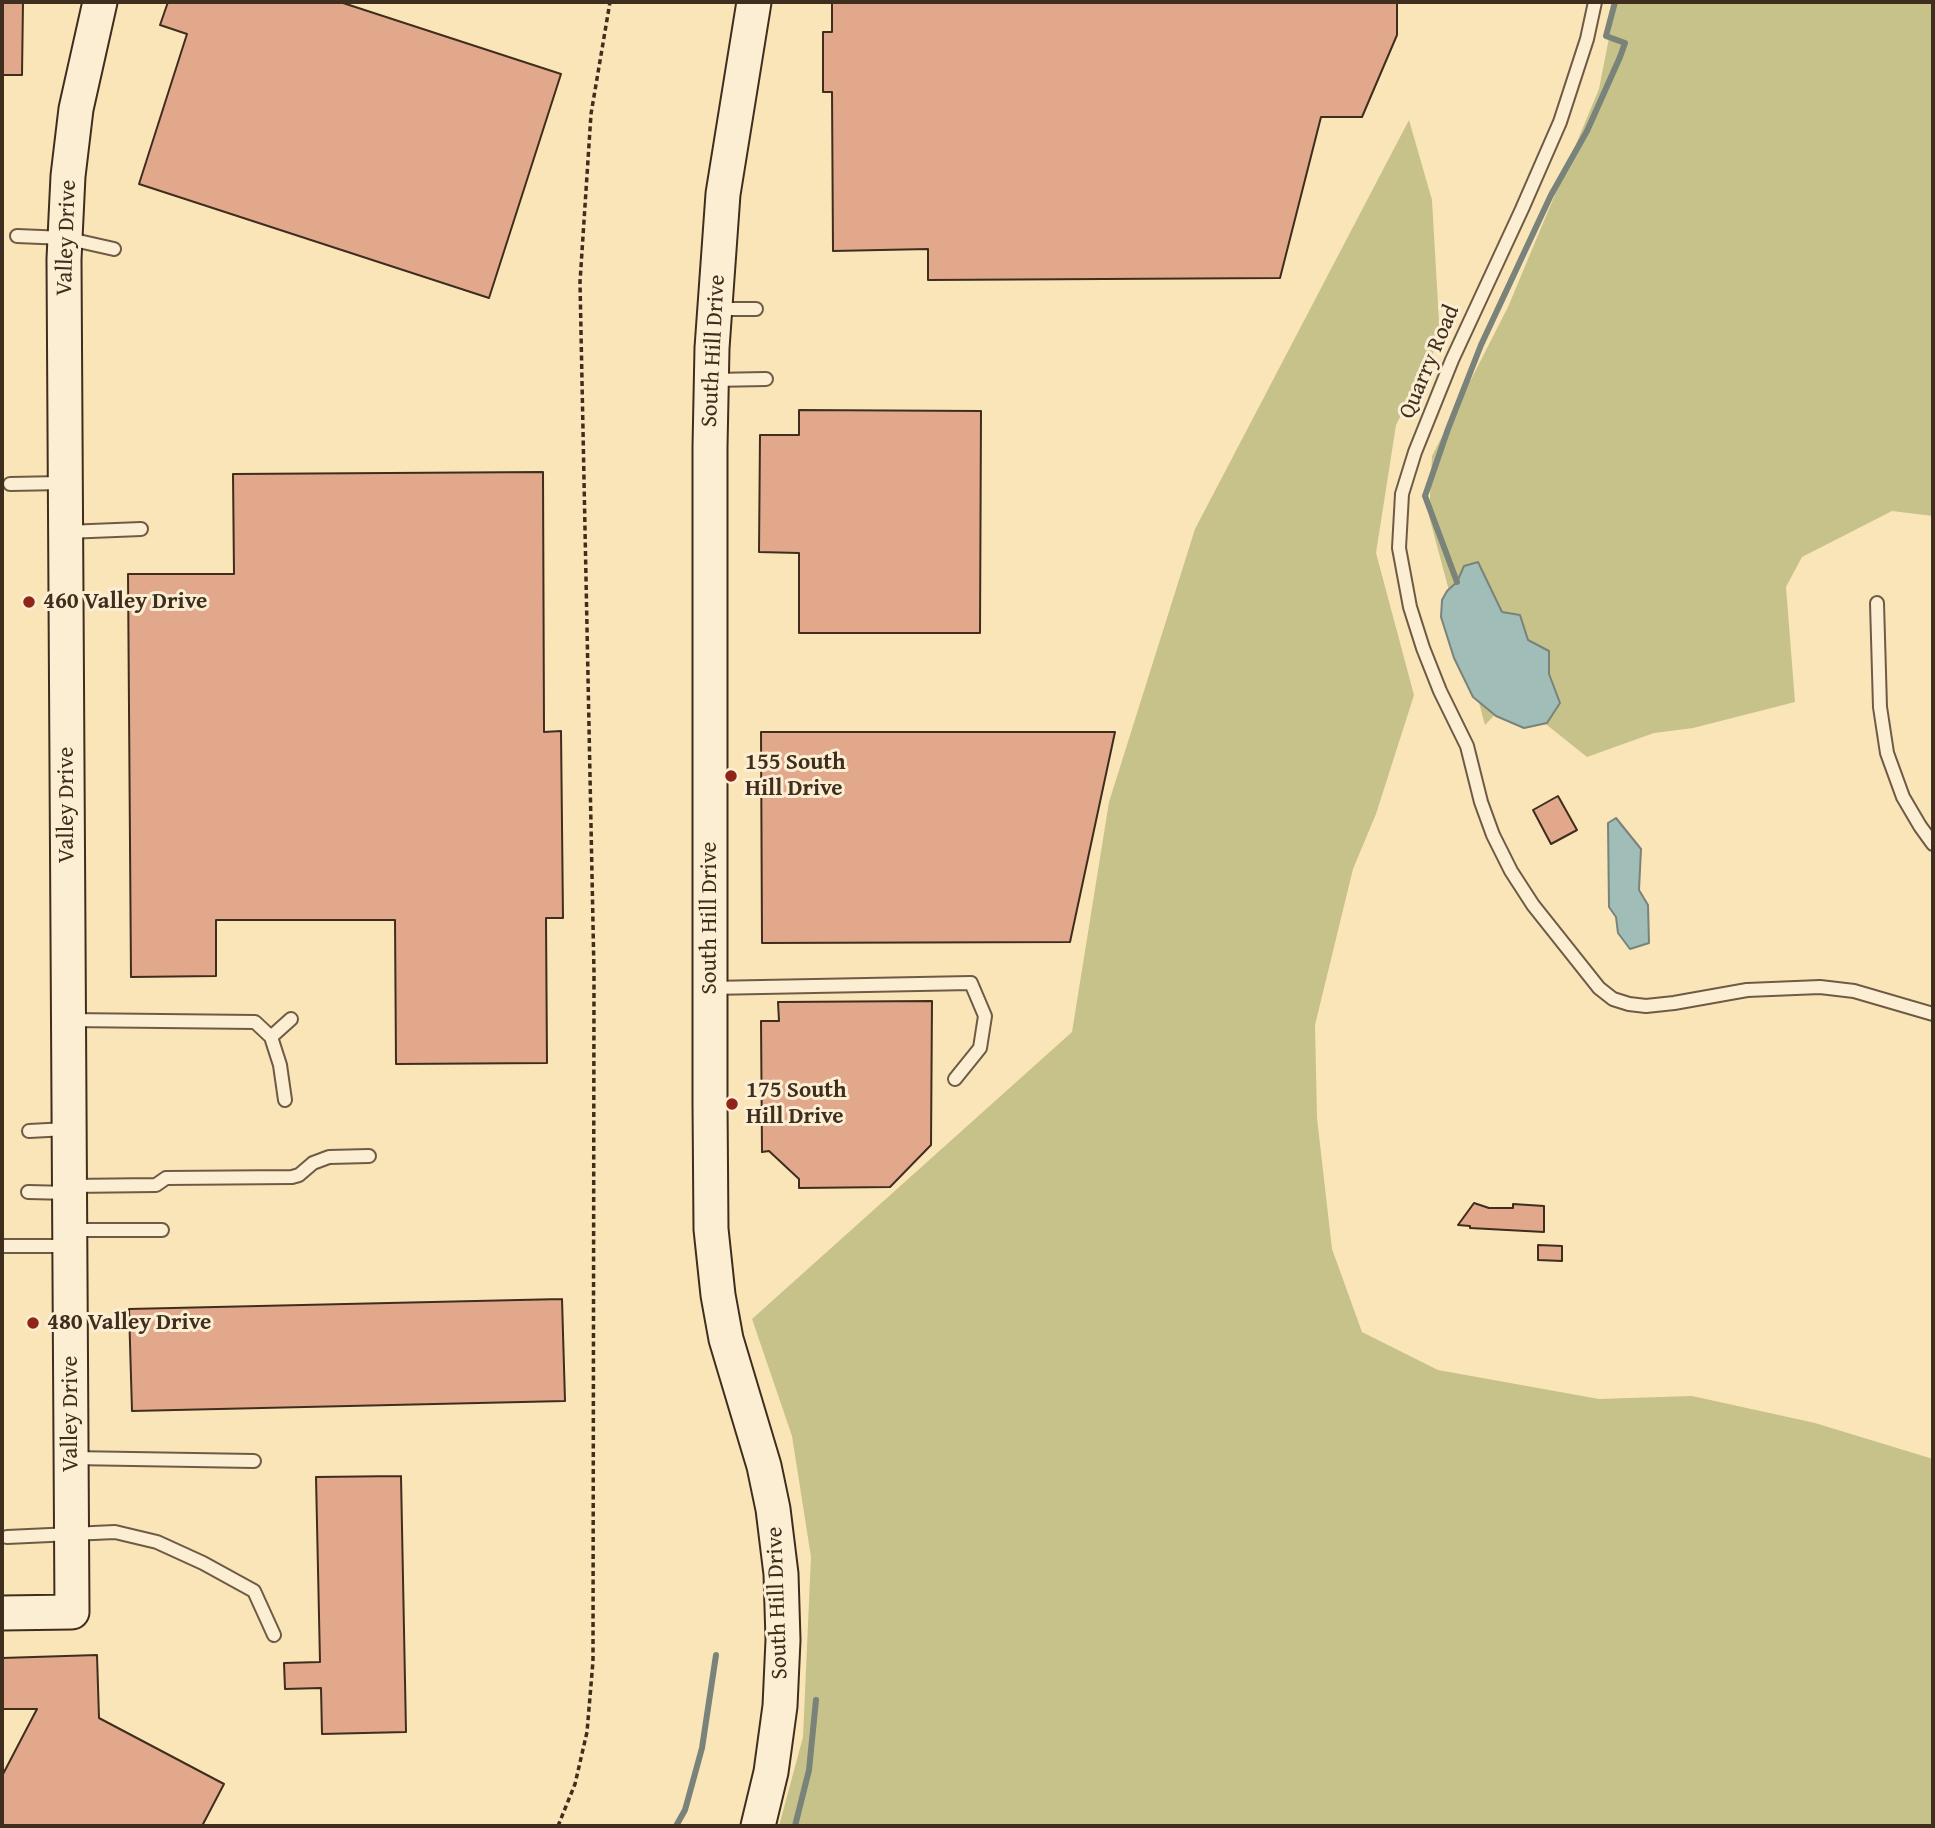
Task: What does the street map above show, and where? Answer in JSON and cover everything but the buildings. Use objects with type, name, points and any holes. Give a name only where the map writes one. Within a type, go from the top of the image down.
[{"type":"street","name":"Valley Drive","points":[[2,1613],[72,1612],[65,238],[68,176],[76,110],[100,2]]},
{"type":"street","name":"South Hill Drive","points":[[754,2],[723,194],[711,380],[710,1207],[713,1263],[726,1339],[766,1477],[781,1574],[783,1640],[780,1706],[771,1772],[758,1826]]},
{"type":"lane","name":"Quarry Road","points":[[1595,2],[1587,39],[1560,122],[1533,187],[1451,360],[1415,452],[1402,494],[1399,548],[1410,607],[1440,691],[1467,746],[1481,802],[1493,835],[1511,871],[1533,905],[1599,988],[1613,999],[1646,1006],[1747,990],[1820,988],[1854,990],[1933,1014]]},
{"type":"lane","points":[[17,236],[65,238],[114,249]]},
{"type":"lane","points":[[715,309],[756,309]]},
{"type":"lane","points":[[711,380],[766,379]]},
{"type":"lane","points":[[10,484],[65,483]]},
{"type":"lane","points":[[66,532],[141,529]]},
{"type":"lane","points":[[1877,603],[1880,707],[1887,753],[1903,797],[1933,844]]},
{"type":"lane","points":[[710,988],[971,983],[985,1016],[979,1048],[955,1079]]},
{"type":"lane","points":[[69,1020],[255,1021],[271,1037],[280,1065],[285,1100]]},
{"type":"lane","points":[[271,1037],[291,1020]]},
{"type":"lane","points":[[29,1130],[69,1129]]},
{"type":"lane","points":[[28,1192],[156,1185],[166,1178],[292,1177],[299,1175],[313,1163],[329,1157],[369,1156]]},
{"type":"lane","points":[[2,1246],[162,1230]]},
{"type":"lane","points":[[71,1458],[254,1461]]},
{"type":"lane","points":[[7,1537],[115,1532],[157,1542],[254,1591],[274,1635]]},
{"type":"path","points":[[558,1826],[575,1784],[587,1732],[593,1661],[594,973],[580,282],[591,114],[610,2]]},
{"type":"shaded area","points":[[1616,2],[1933,2],[1933,516],[1892,511],[1802,557],[1786,587],[1795,702],[1693,728],[1654,733],[1587,757],[1512,697],[1485,725],[1429,516],[1432,456],[1508,307],[1599,89]]},
{"type":"shaded area","points":[[1409,120],[1432,200],[1440,339],[1396,425],[1376,553],[1414,695],[1376,814],[1353,869],[1315,1025],[1317,1118],[1332,1249],[1362,1332],[1438,1370],[1599,1399],[1692,1396],[1815,1423],[1933,1459],[1933,1826],[779,1826],[803,1737],[811,1557],[792,1436],[752,1319],[1072,1032],[1109,802],[1195,529]]},
{"type":"water","points":[[1478,562],[1502,612],[1520,615],[1528,640],[1549,651],[1549,674],[1560,703],[1547,723],[1524,728],[1496,716],[1473,697],[1454,658],[1441,617],[1442,600],[1457,582],[1464,566]]},
{"type":"water","points":[[1616,818],[1641,849],[1639,890],[1648,905],[1649,943],[1630,949],[1618,933],[1616,917],[1609,907],[1608,823]]},
{"type":"waterway","points":[[1457,582],[1425,496],[1481,345],[1551,195],[1587,131],[1620,57],[1625,43],[1606,36],[1615,2]]},
{"type":"waterway","points":[[676,1826],[685,1810],[702,1748],[716,1655]]},
{"type":"waterway","points":[[795,1826],[809,1770],[816,1700]]},
{"type":"place","name":"460 Valley Drive","points":[[29,602]]},
{"type":"place","name":"155 South Hill Drive","points":[[731,776]]},
{"type":"place","name":"175 South Hill Drive","points":[[732,1104]]},
{"type":"place","name":"480 Valley Drive","points":[[33,1323]]}]
